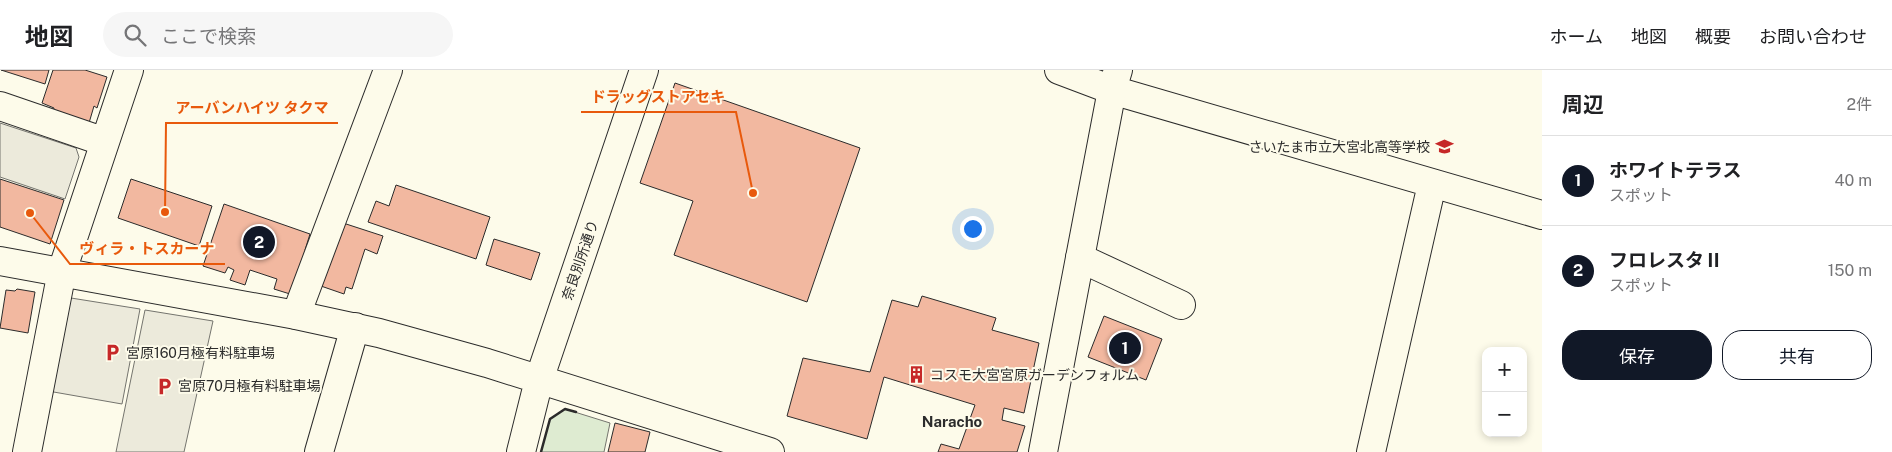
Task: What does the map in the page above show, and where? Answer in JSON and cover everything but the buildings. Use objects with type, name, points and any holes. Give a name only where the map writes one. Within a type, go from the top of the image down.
[{"type":"street","points":[[26,452],[62,271],[129,70]]},
{"type":"street","points":[[296,314],[388,70]]},
{"type":"street","name":"奈良別所通り","points":[[521,452],[539,380],[644,70]]},
{"type":"street","points":[[1059,70],[1115,80],[1432,184],[1542,215]]},
{"type":"street","points":[[1043,452],[1115,80]]},
{"type":"street","points":[[0,106],[106,142]]},
{"type":"street","points":[[1371,452],[1432,184]]},
{"type":"street","points":[[1080,258],[1181,305]]},
{"type":"street","points":[[0,261],[296,314],[355,327],[478,360],[770,452]]},
{"type":"street","points":[[319,452],[355,327]]},
{"type":"green space","points":[[565,409],[610,423],[604,452],[541,452],[550,419]]},
{"type":"shaded area","points":[[0,123],[76,148],[79,157],[65,199],[0,177]]},
{"type":"shaded area","points":[[71,298],[140,309],[122,404],[48,391],[62,306]]},
{"type":"shaded area","name":"宮原70月極有料駐車場","points":[[145,310],[213,321],[184,452],[116,452]]},
{"type":"wall","points":[[541,452],[550,419],[565,409],[576,412]]},
{"type":"place","name":"さいたま市立大宮北高等学校","points":[[1444,147]]},
{"type":"place","name":"ドラッグストアセキ","points":[[753,193]]},
{"type":"place","name":"アーバンハイツ タクマ","points":[[165,212]]},
{"type":"place","name":"ヴィラ・トスカーナ","points":[[30,213]]},
{"type":"place","name":"フロレスタⅡ","points":[[259,242]]},
{"type":"place","name":"ホワイトテラス","points":[[1125,348]]},
{"type":"place","name":"宮原160月極有料駐車場","points":[[112,353]]},
{"type":"place","name":"コスモ大宮宮原ガーデンフォルム","points":[[916,375]]},
{"type":"place","name":"宮原70月極有料駐車場","points":[[164,386]]},
{"type":"district","name":"Naracho","points":[[952,422]]}]
